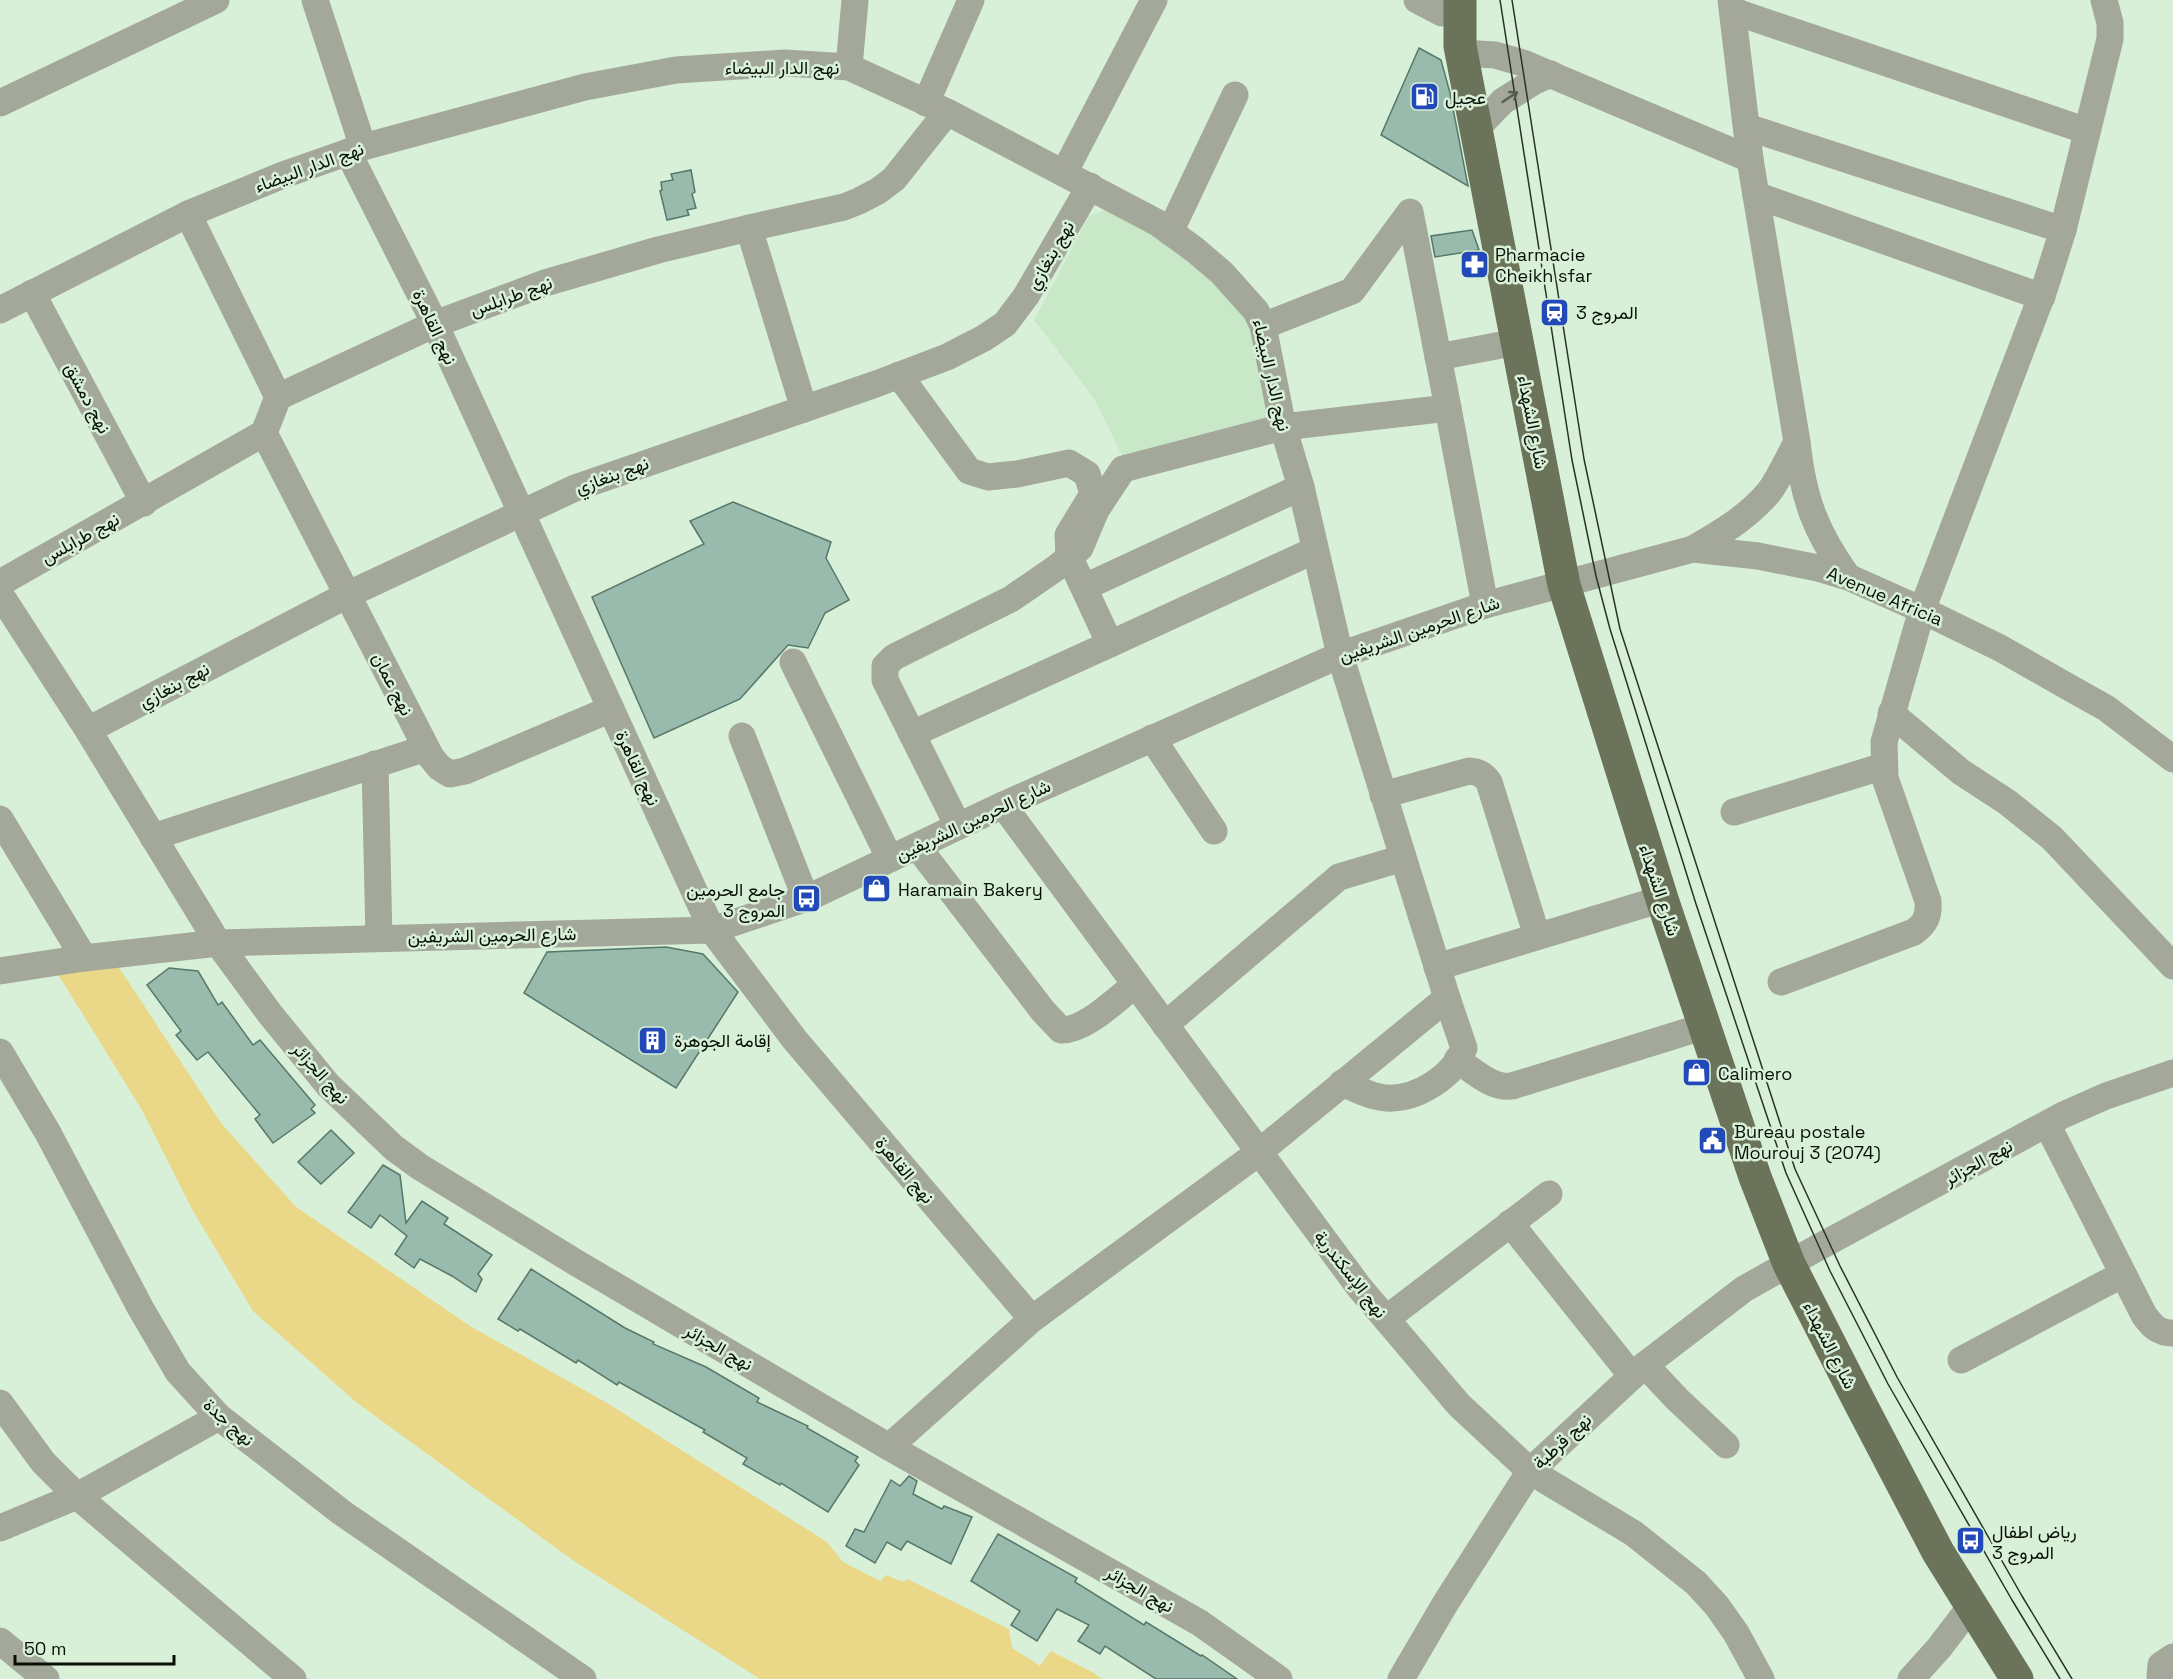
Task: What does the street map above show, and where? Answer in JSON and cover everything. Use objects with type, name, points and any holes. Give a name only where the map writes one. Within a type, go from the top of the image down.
[{"type":"main road","name":"شارع الشهداء","points":[[1444,4],[1461,49],[1564,585],[1662,899],[1755,1177],[1789,1264],[1938,1552],[2017,1679]]},
{"type":"street","points":[[0,103],[216,0]]},
{"type":"street","name":"نهج القاهرة","points":[[315,0],[355,149],[712,930],[795,1040],[1032,1319]]},
{"type":"street","points":[[849,67],[855,0]]},
{"type":"street","name":"نهج طرابلس","points":[[278,397],[435,324],[546,283],[658,250],[844,207],[878,191],[894,179],[937,107],[971,0]]},
{"type":"street","points":[[1064,173],[1154,0]]},
{"type":"street","points":[[1780,982],[1914,932],[1924,924],[1929,913],[1928,901],[1885,778],[1884,742],[1922,610],[2042,297],[2063,230],[2110,39],[2110,23],[2104,0]]},
{"type":"street","points":[[1848,577],[1828,549],[1810,509],[1800,475],[1797,442],[1750,159],[1732,6],[2087,131]]},
{"type":"street","points":[[1461,49],[1510,58],[1750,159]]},
{"type":"street","name":"نهج الدار البيضاء","points":[[0,310],[188,214],[283,175],[355,149],[585,87],[676,70],[785,63],[849,67],[937,107],[1158,223],[1222,273],[1256,311],[1263,326],[1283,427],[1301,487],[1340,655],[1464,1048],[1457,1060]]},
{"type":"street","points":[[1476,129],[1503,101],[1533,82],[1551,74]]},
{"type":"street","points":[[1170,232],[1235,95]]},
{"type":"street","points":[[1747,127],[2063,230]]},
{"type":"street","name":"نهج بنغازي","points":[[88,730],[347,595],[600,478],[899,375],[947,357],[984,338],[1005,324],[1026,296],[1090,186]]},
{"type":"street","points":[[1756,195],[2042,297]]},
{"type":"street","points":[[1263,326],[1352,291],[1410,212],[1485,605]]},
{"type":"street","points":[[188,214],[278,397],[264,433]]},
{"type":"street","points":[[749,228],[804,409]]},
{"type":"street","name":"نهج دمشق","points":[[32,293],[144,503]]},
{"type":"street","points":[[1438,357],[1517,342]]},
{"type":"street","points":[[899,375],[969,471],[988,477],[1017,474],[1069,463],[1087,474],[1094,494],[1068,535],[1070,556],[1110,644]]},
{"type":"street","points":[[958,826],[885,680],[885,666],[902,653],[1011,599],[1080,548],[1096,510],[1123,469],[1283,427],[1448,408]]},
{"type":"street","name":"نهج طرابلس","points":[[0,583],[264,433]]},
{"type":"street","name":"نهج عمان","points":[[264,433],[426,748],[439,767],[450,774],[465,771],[611,709]]},
{"type":"street","points":[[1694,549],[1730,528],[1752,510],[1770,490],[1797,442]]},
{"type":"street","points":[[1085,587],[1301,487]]},
{"type":"street","name":"Avenue Africia","points":[[1564,585],[1694,549],[1758,556],[1818,568],[1848,577],[2000,648],[2106,708],[2173,759]]},
{"type":"street","points":[[912,734],[1315,550]]},
{"type":"street","name":"شارع الحرمين الشريفين","points":[[0,971],[84,958],[218,943],[712,930],[806,899],[1002,805],[1340,655],[1485,605],[1564,585]]},
{"type":"street","name":"نهج الجزائر","points":[[0,594],[88,730],[218,943],[270,1014],[328,1085],[394,1148],[411,1161],[575,1262],[889,1446],[1200,1623],[1279,1679]]},
{"type":"street","points":[[793,662],[890,859]]},
{"type":"street","points":[[1892,713],[1955,767],[2007,802],[2052,838],[2173,966]]},
{"type":"street","points":[[742,736],[806,899]]},
{"type":"street","points":[[1152,738],[1214,831]]},
{"type":"street","points":[[153,837],[426,748]]},
{"type":"street","points":[[375,765],[379,938]]},
{"type":"street","points":[[1734,812],[1884,766]]},
{"type":"street","points":[[1383,795],[1469,771],[1479,772],[1485,777],[1489,782],[1537,936]]},
{"type":"street","name":"نهج الإسكندرية","points":[[1002,805],[1359,1287],[1459,1405],[1530,1471],[1634,1533],[1696,1583],[1717,1606],[1736,1633],[1761,1679]]},
{"type":"street","points":[[0,819],[84,958]]},
{"type":"street","points":[[918,846],[1043,1011],[1061,1030],[1069,1031],[1081,1026],[1135,985]]},
{"type":"street","points":[[1166,1025],[1339,877],[1403,858]]},
{"type":"street","points":[[1437,967],[1662,899]]},
{"type":"street","points":[[889,1446],[1032,1319],[1258,1153],[1447,998]]},
{"type":"street","points":[[1342,1083],[1385,1098],[1398,1098],[1415,1093],[1437,1082],[1457,1060],[1496,1085],[1512,1086],[1705,1026]]},
{"type":"street","name":"نهج جدة","points":[[0,1052],[48,1133],[141,1309],[178,1372],[219,1417],[341,1512],[583,1679]]},
{"type":"street","name":"نهج الجزائر","points":[[1789,1264],[2047,1124],[2106,1096],[2173,1073]]},
{"type":"street","points":[[2047,1124],[2150,1324],[2163,1333],[2173,1333]]},
{"type":"street","points":[[1386,1319],[1549,1194]]},
{"type":"street","points":[[1510,1223],[1639,1371],[1678,1401],[1726,1445]]},
{"type":"street","name":"نهج قرطبة","points":[[1401,1679],[1445,1604],[1530,1471],[1639,1371],[1744,1289],[1789,1264]]},
{"type":"street","points":[[1961,1360],[2123,1274]]},
{"type":"street","points":[[0,1404],[43,1462],[77,1496],[293,1679]]},
{"type":"street","points":[[0,1528],[77,1496],[219,1417]]},
{"type":"street","points":[[1911,1679],[1939,1648],[1971,1606]]},
{"type":"street","points":[[0,1641],[46,1679]]},
{"type":"street","points":[[2163,1679],[2160,1676],[2161,1665],[2173,1657]]},
{"type":"shaded area","points":[[1113,207],[1138,218],[1258,322],[1281,414],[1122,456],[1095,400],[1034,320],[1089,216]]},
{"type":"shaded area","points":[[118,966],[221,1123],[296,1207],[470,1326],[607,1403],[827,1542],[843,1562],[880,1581],[886,1575],[903,1582],[907,1579],[1009,1629],[1012,1648],[1040,1666],[1051,1651],[1102,1679],[760,1679],[574,1561],[356,1402],[253,1311],[193,1211],[142,1110],[56,971]]},
{"type":"building","name":"عجيل","points":[[1419,48],[1441,60],[1450,93],[1468,186],[1381,135]]},
{"type":"building","points":[[691,170],[695,192],[692,194],[696,208],[687,210],[689,215],[667,220],[660,191],[662,190],[661,182],[673,180],[671,174]]},
{"type":"building","points":[[1472,230],[1479,250],[1435,257],[1431,236]]},
{"type":"building","points":[[733,502],[831,542],[826,558],[849,600],[825,613],[808,648],[788,645],[740,699],[654,738],[592,597],[704,544],[690,521]]},
{"type":"building","name":"إقامة الجوهرة","points":[[666,947],[703,954],[738,992],[676,1088],[524,993],[547,952]]},
{"type":"building","points":[[169,968],[198,971],[218,1005],[222,1002],[253,1045],[260,1040],[315,1105],[311,1109],[315,1113],[273,1143],[255,1119],[260,1115],[208,1052],[197,1060],[176,1035],[181,1031],[147,985]]},
{"type":"building","points":[[331,1130],[354,1153],[321,1184],[298,1162]]},
{"type":"building","points":[[383,1165],[400,1175],[406,1223],[422,1201],[448,1218],[444,1224],[492,1255],[478,1274],[482,1279],[476,1292],[420,1259],[414,1268],[395,1254],[407,1236],[380,1215],[371,1228],[348,1212]]},
{"type":"building","points":[[531,1269],[625,1328],[654,1342],[653,1344],[706,1367],[759,1398],[757,1402],[808,1426],[807,1428],[858,1457],[855,1461],[859,1465],[828,1512],[781,1483],[780,1485],[743,1464],[747,1458],[703,1432],[705,1430],[619,1382],[617,1385],[578,1360],[576,1363],[520,1329],[518,1331],[498,1319]]},
{"type":"building","points":[[909,1476],[917,1481],[913,1494],[942,1509],[944,1506],[972,1517],[951,1564],[907,1541],[901,1550],[887,1542],[875,1563],[846,1546],[855,1529],[864,1532],[891,1480],[900,1486]]},
{"type":"building","points":[[998,1534],[1077,1578],[1075,1582],[1144,1625],[1146,1622],[1202,1655],[1237,1679],[1156,1679],[1105,1646],[1100,1654],[1078,1641],[1089,1625],[1057,1609],[1037,1641],[1011,1625],[1020,1611],[971,1581]]},
{"type":"tram line","points":[[1500,0],[1572,460],[1596,576],[1610,629],[1696,904],[1786,1173],[1830,1271],[1888,1384],[2060,1679]]},
{"type":"tram line","points":[[1512,0],[1584,459],[1620,629],[1795,1169],[1840,1266],[1897,1377],[2072,1679]]},
{"type":"place","name":"عجيل","points":[[1424,97]]},
{"type":"place","name":"Pharmacie Cheikh sfar","points":[[1474,264]]},
{"type":"place","name":"المروج 3","points":[[1555,312]]},
{"type":"place","name":"Haramain Bakery","points":[[877,889]]},
{"type":"place","name":"جامع الحرمين المروج 3","points":[[806,899]]},
{"type":"place","name":"إقامة الجوهرة","points":[[653,1040]]},
{"type":"place","name":"Calimero","points":[[1697,1073]]},
{"type":"place","name":"Bureau postale Mourouj 3 (2074)","points":[[1713,1141]]},
{"type":"place","name":"رياض اطفال المروج 3","points":[[1971,1541]]}]
